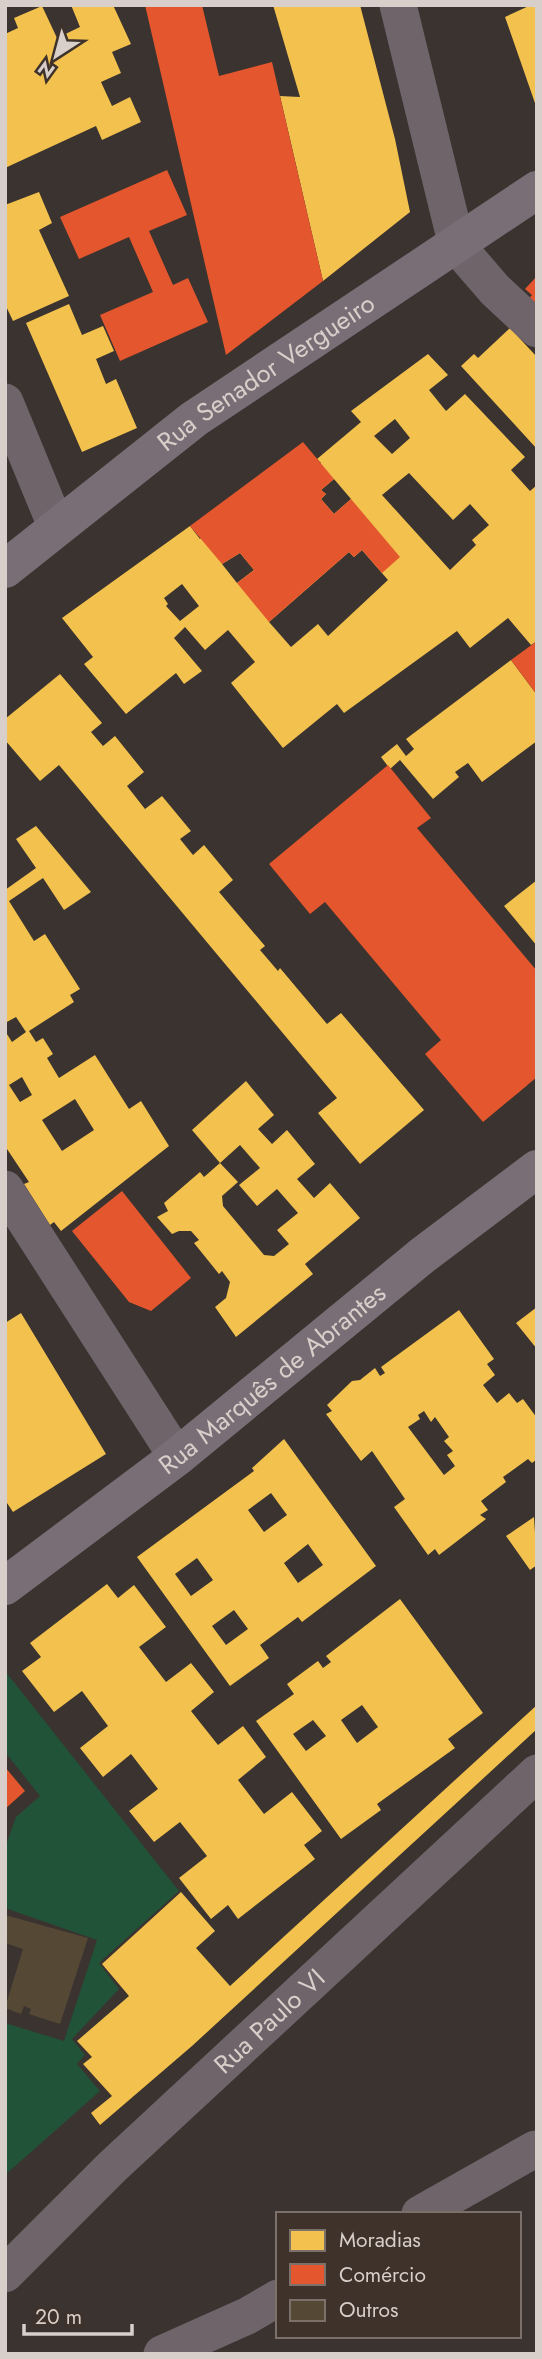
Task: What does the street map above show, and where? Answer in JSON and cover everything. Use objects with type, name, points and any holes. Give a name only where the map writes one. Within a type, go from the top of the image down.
[{"type":"street","points":[[398,5],[457,246],[495,289],[537,329]]},
{"type":"street","name":"Rua Senador Vergueiro","points":[[5,569],[194,419],[457,246],[537,190]]},
{"type":"street","points":[[5,402],[56,526]]},
{"type":"street","name":"Rua Marquês de Abrantes","points":[[5,1586],[177,1457],[423,1255],[537,1169]]},
{"type":"street","points":[[5,1189],[177,1457]]},
{"type":"street","name":"Rua Paulo VI","points":[[5,2274],[112,2167],[537,1773]]},
{"type":"street","points":[[424,2212],[535,2149]]},
{"type":"street","points":[[162,2354],[247,2316],[276,2299]]},
{"type":"green space","points":[[5,1671],[179,1891],[99,1963],[119,1989],[72,2039],[85,2055],[77,2064],[100,2091],[5,2175],[5,2023],[64,2041],[97,1940],[5,1908],[5,1848],[16,1817],[40,1796],[5,1752]]},
{"type":"building: Moradias","points":[[71,5],[113,5],[131,44],[112,52],[121,73],[101,82],[112,106],[130,97],[141,122],[102,140],[96,126],[5,168],[5,34],[18,28],[14,18],[42,6],[57,38],[80,27]]},
{"type":"building: Moradias","points":[[273,5],[360,5],[395,139],[410,212],[323,281],[280,96],[300,97]]},
{"type":"building: Moradias","points":[[531,5],[537,5],[536,106],[505,17]]},
{"type":"building: Moradias","points":[[39,192],[52,223],[39,230],[69,296],[13,321],[5,304],[5,205]]},
{"type":"building: Moradias","points":[[69,304],[82,335],[103,326],[114,351],[96,359],[106,384],[116,379],[137,428],[82,452],[26,323]]},
{"type":"building: Moradias","points":[[510,328],[537,357],[537,449],[461,366],[474,354],[478,358]]},
{"type":"building: Moradias","points":[[428,354],[448,375],[429,390],[446,411],[465,394],[525,457],[511,470],[530,491],[537,485],[537,641],[531,645],[508,618],[470,648],[457,631],[344,713],[337,704],[283,748],[231,683],[255,662],[228,630],[205,650],[185,627],[174,638],[202,671],[184,684],[176,673],[126,714],[84,664],[93,657],[62,618],[190,526],[200,539],[256,496],[263,505],[321,463],[317,459],[361,422],[351,411]],"holes":[[[395,419],[410,438],[392,454],[374,436]],[[409,473],[453,520],[470,504],[489,525],[472,540],[476,545],[450,570],[382,495]],[[334,479],[351,499],[334,514],[321,499],[326,494],[321,490]],[[362,550],[388,580],[328,636],[318,624],[291,647],[269,622],[349,552],[354,557]],[[240,553],[254,570],[237,583],[222,564]],[[182,584],[199,606],[180,621],[166,606],[168,604],[164,598]]]},
{"type":"building: Moradias","points":[[511,660],[537,695],[537,741],[482,782],[468,763],[455,772],[459,777],[433,799],[400,760],[390,769],[381,757],[397,744],[406,756],[414,749],[406,739]]},
{"type":"building: Moradias","points":[[60,674],[102,723],[91,732],[103,746],[115,736],[144,772],[127,786],[145,809],[162,796],[191,831],[180,839],[193,855],[204,845],[233,880],[219,892],[265,946],[260,950],[278,971],[280,968],[327,1024],[341,1013],[424,1110],[360,1164],[318,1113],[337,1098],[59,765],[40,781],[5,740],[5,719]]},
{"type":"building: Moradias","points":[[36,826],[91,892],[64,910],[43,878],[9,901],[34,941],[45,934],[80,989],[70,995],[74,1002],[29,1031],[36,1042],[43,1038],[53,1054],[47,1058],[59,1078],[95,1055],[129,1109],[141,1101],[169,1146],[61,1231],[54,1222],[50,1225],[24,1184],[29,1182],[5,1146],[5,1031],[12,1042],[26,1032],[16,1017],[5,1023],[5,890],[36,868],[16,839]],"holes":[[[22,1077],[32,1095],[20,1102],[9,1085]],[[75,1099],[94,1130],[62,1151],[42,1120]]]},
{"type":"building: Moradias","points":[[537,880],[537,946],[504,906]]},
{"type":"building: Moradias","points":[[500,1053],[527,1085],[515,1095],[510,1089],[500,1098],[478,1072]]},
{"type":"building: Moradias","points":[[246,1081],[274,1115],[258,1129],[272,1144],[287,1130],[315,1164],[297,1179],[314,1198],[330,1183],[360,1218],[305,1264],[313,1274],[236,1337],[215,1307],[226,1298],[230,1282],[222,1271],[219,1274],[194,1243],[199,1240],[191,1231],[172,1234],[157,1217],[168,1211],[164,1203],[200,1172],[204,1177],[220,1163],[192,1130]],"holes":[[[240,1145],[260,1168],[239,1185],[257,1206],[277,1189],[298,1213],[277,1230],[289,1244],[274,1256],[264,1255],[223,1206],[222,1196],[238,1182],[220,1163]]]},
{"type":"building: Moradias","points":[[537,1307],[537,1349],[516,1323]]},
{"type":"building: Moradias","points":[[459,1310],[494,1359],[487,1364],[495,1375],[483,1385],[497,1403],[509,1393],[517,1403],[523,1399],[537,1418],[537,1459],[532,1463],[528,1459],[503,1477],[506,1482],[481,1501],[488,1510],[480,1515],[486,1519],[439,1555],[435,1549],[428,1555],[394,1507],[405,1499],[372,1451],[361,1461],[326,1414],[332,1411],[327,1405],[352,1381],[360,1380],[375,1368],[380,1376],[385,1373],[381,1367]],"holes":[[[424,1411],[431,1422],[435,1417],[449,1437],[444,1441],[453,1451],[447,1455],[455,1466],[444,1475],[408,1427],[420,1419],[418,1415]]]},
{"type":"building: Moradias","points":[[21,1313],[106,1454],[13,1512],[5,1500],[5,1323]]},
{"type":"building: Moradias","points":[[284,1439],[376,1566],[302,1622],[298,1617],[260,1645],[269,1658],[230,1686],[137,1557],[254,1471],[252,1468]],"holes":[[[271,1493],[287,1515],[264,1532],[248,1510]],[[308,1544],[323,1565],[298,1583],[284,1563]],[[197,1558],[213,1580],[191,1596],[175,1574]],[[234,1610],[248,1629],[226,1645],[212,1626]]]},
{"type":"building: Moradias","points":[[534,1517],[537,1565],[530,1570],[506,1536]]},
{"type":"building: Moradias","points":[[107,1584],[118,1598],[134,1585],[166,1627],[139,1647],[166,1682],[191,1663],[214,1692],[191,1711],[218,1745],[243,1726],[266,1757],[238,1780],[264,1814],[292,1792],[322,1831],[304,1845],[315,1859],[238,1919],[228,1905],[211,1919],[179,1878],[207,1856],[180,1822],[154,1842],[129,1811],[158,1789],[131,1754],[103,1777],[80,1748],[108,1726],[82,1691],[54,1712],[22,1671],[41,1657],[30,1643]]},
{"type":"building: Moradias","points":[[400,1599],[483,1713],[448,1739],[455,1748],[377,1804],[381,1810],[341,1839],[256,1721],[294,1694],[287,1684],[318,1661],[323,1668],[331,1662],[326,1656]],"holes":[[[362,1705],[378,1727],[357,1743],[341,1720]],[[313,1720],[326,1736],[306,1751],[293,1734]]]},
{"type":"building: Moradias","points":[[537,1705],[537,1729],[192,2046],[100,2125],[91,2113],[112,2096],[83,2064],[92,2057],[77,2041],[129,1996],[102,1964],[181,1892],[215,1931],[196,1948],[230,1986]]},
{"type":"building: Comércio","points":[[145,5],[202,5],[219,76],[272,62],[323,281],[226,355]]},
{"type":"building: Comércio","points":[[167,170],[187,215],[149,231],[173,285],[188,278],[208,322],[120,361],[100,315],[153,292],[129,237],[79,259],[60,217]]},
{"type":"building: Comércio","points":[[537,276],[537,309],[527,301],[532,295],[525,289]]},
{"type":"building: Comércio","points":[[303,442],[334,479],[321,490],[326,494],[321,499],[334,514],[351,499],[400,557],[382,573],[362,550],[354,557],[349,552],[269,622],[237,583],[254,570],[240,553],[222,564],[190,526]]},
{"type":"building: Comércio","points":[[537,641],[537,695],[511,660]]},
{"type":"building: Comércio","points":[[388,765],[431,818],[417,828],[537,971],[537,1077],[483,1122],[425,1054],[441,1040],[325,902],[310,914],[269,864]]},
{"type":"building: Comércio","points":[[122,1191],[191,1278],[151,1311],[129,1302],[72,1231]]},
{"type":"building: Comércio","points":[[5,1767],[25,1791],[5,1809]]},
{"type":"building: Outros","points":[[5,1915],[88,1938],[60,2024],[29,2014],[31,2009],[24,2006],[21,2014],[5,2008],[23,1949],[5,1943]]}]
